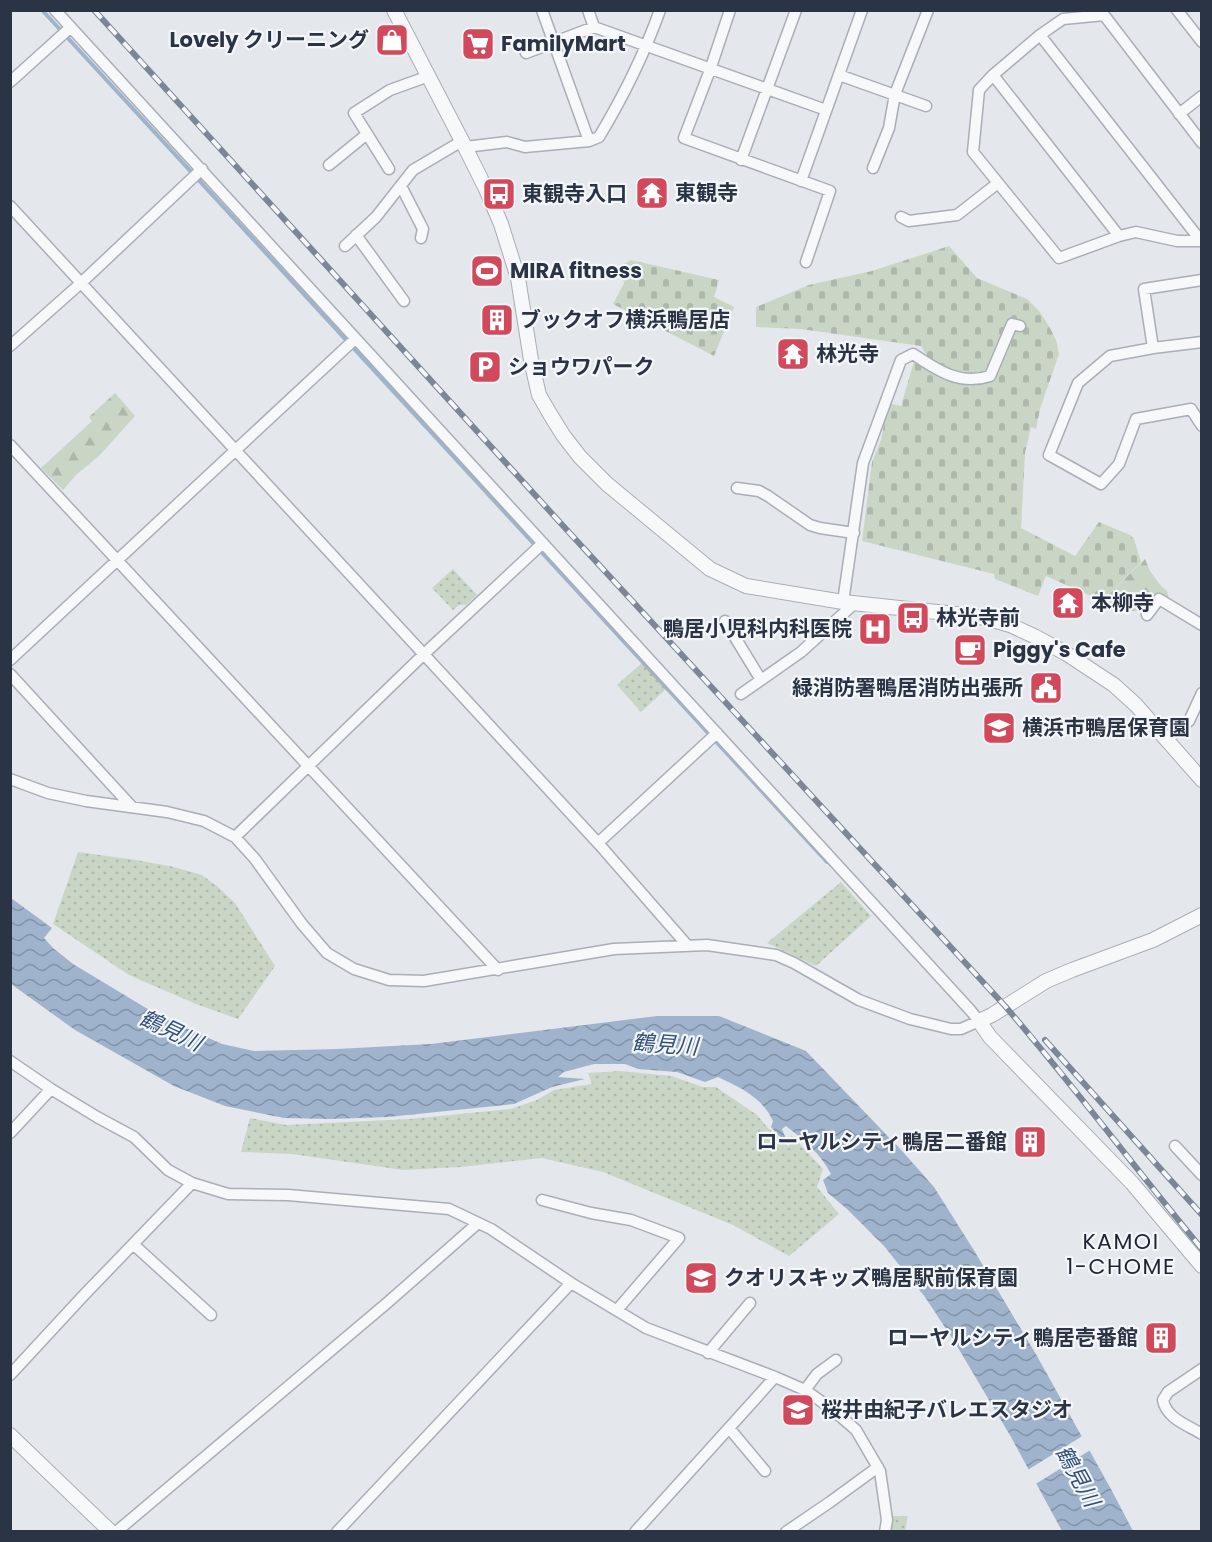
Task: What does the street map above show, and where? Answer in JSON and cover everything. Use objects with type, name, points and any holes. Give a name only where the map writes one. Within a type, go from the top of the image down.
[{"type":"street","points":[[55,10],[66,31],[714,736],[971,1011],[990,1037],[1132,1183],[1202,1266]]},
{"type":"street","points":[[394,10],[464,144],[501,224],[518,278],[531,360],[540,395],[559,428],[580,457],[607,484],[710,569],[746,586],[849,602],[986,618],[1010,625],[1034,636],[1114,684],[1136,705],[1202,780]]},
{"type":"street","points":[[542,10],[589,141]]},
{"type":"street","points":[[588,10],[594,27]]},
{"type":"street","points":[[345,246],[376,217],[413,170],[464,144],[507,142],[525,147],[589,141],[599,137],[647,46],[660,10]]},
{"type":"street","points":[[730,10],[684,138],[830,191],[806,261]]},
{"type":"street","points":[[741,160],[796,10]]},
{"type":"street","points":[[801,181],[862,10]]},
{"type":"street","points":[[873,168],[889,128],[895,94],[928,10]]},
{"type":"street","points":[[1177,10],[1202,42]]},
{"type":"street","points":[[1201,241],[1177,241],[1136,232],[1059,258],[973,152],[979,90],[1040,35],[1063,19],[1104,15],[1202,143]]},
{"type":"street","points":[[526,52],[594,27],[826,110]]},
{"type":"street","points":[[10,82],[66,31]]},
{"type":"street","points":[[1040,35],[1201,241]]},
{"type":"street","points":[[839,75],[926,106]]},
{"type":"street","points":[[993,75],[1119,236]]},
{"type":"street","points":[[389,169],[354,113],[390,90],[429,76]]},
{"type":"street","points":[[1179,114],[1202,96]]},
{"type":"street","points":[[329,165],[368,134]]},
{"type":"street","points":[[10,346],[81,283],[197,173]]},
{"type":"street","points":[[901,217],[909,221],[957,215],[998,183]]},
{"type":"street","points":[[400,186],[423,229],[421,238]]},
{"type":"street","points":[[10,206],[598,843],[687,945]]},
{"type":"street","points":[[356,236],[404,301]]},
{"type":"street","points":[[1153,348],[1144,289],[1202,280]]},
{"type":"street","points":[[741,694],[801,652],[849,602],[854,532],[863,463],[901,360],[913,354],[950,376],[978,380],[990,376],[1012,324],[1020,326]]},
{"type":"street","points":[[1202,342],[1110,356],[1078,383],[1049,455],[1101,484],[1119,464],[1136,419],[1191,409],[1202,426]]},
{"type":"street","points":[[10,660],[352,343]]},
{"type":"street","points":[[10,445],[498,970]]},
{"type":"street","points":[[737,488],[759,491],[810,525],[854,532]]},
{"type":"street","points":[[235,837],[539,546]]},
{"type":"street","points":[[1147,615],[1158,599],[1202,625]]},
{"type":"street","points":[[725,621],[761,680]]},
{"type":"street","points":[[10,674],[132,807]]},
{"type":"street","points":[[1166,740],[1189,721],[1202,693]]},
{"type":"street","points":[[598,843],[714,736]]},
{"type":"street","points":[[10,779],[48,793],[86,801],[167,812],[204,821],[235,837],[255,859],[302,924],[327,953],[354,969],[389,980],[424,981],[614,949],[707,945],[776,955],[859,1000],[901,1016],[940,1027],[961,1029],[992,1015],[1046,981],[1072,969],[1153,940],[1202,915]]},
{"type":"street","points":[[10,1061],[51,1089],[134,1137],[168,1170],[192,1183],[228,1194],[288,1195],[449,1209],[491,1229],[571,1283],[646,1328],[805,1390],[832,1408],[855,1431],[878,1467],[887,1520],[885,1532]]},
{"type":"street","points":[[10,1133],[51,1089]]},
{"type":"street","points":[[1175,1146],[1202,1175]]},
{"type":"street","points":[[10,1375],[192,1183]]},
{"type":"street","points":[[542,1200],[591,1213],[631,1220],[680,1238],[617,1310]]},
{"type":"street","points":[[116,1532],[478,1223]]},
{"type":"street","points":[[133,1244],[211,1315]]},
{"type":"street","points":[[337,1532],[571,1283]]},
{"type":"street","points":[[708,1353],[750,1303]]},
{"type":"street","points":[[805,1390],[817,1374],[836,1360]]},
{"type":"street","points":[[1202,1370],[1168,1392],[1163,1400],[1164,1408],[1169,1414],[1202,1434]]},
{"type":"street","points":[[635,1532],[775,1377]]},
{"type":"street","points":[[729,1428],[765,1471]]},
{"type":"street","points":[[10,1436],[111,1532]]},
{"type":"street","points":[[786,1532],[878,1467]]},
{"type":"green space","points":[[949,246],[977,278],[1027,299],[1039,311],[1056,340],[1059,354],[1040,409],[1036,429],[1031,427],[1025,453],[1021,528],[1075,556],[1099,522],[1130,535],[1134,539],[1141,562],[1102,601],[1046,576],[1038,596],[995,579],[994,574],[862,541],[872,462],[881,440],[888,403],[901,406],[915,358],[928,357],[921,346],[801,329],[756,327],[756,307],[809,285],[872,271]]},
{"type":"green space","points":[[631,260],[719,280],[714,297],[734,307],[714,356],[613,304],[624,283],[620,266]]},
{"type":"green space","points":[[115,393],[135,416],[99,456],[76,475],[63,490],[41,468],[92,421],[89,417]]},
{"type":"green space","points":[[1145,559],[1150,571],[1167,591],[1169,598],[1167,601],[1154,598],[1143,611],[1129,611],[1102,601]]},
{"type":"green space","points":[[453,569],[477,595],[466,605],[459,605],[453,610],[432,588]]},
{"type":"green space","points":[[642,663],[666,689],[641,712],[617,685]]},
{"type":"green space","points":[[78,852],[174,867],[202,875],[235,903],[275,966],[238,1019],[196,1004],[129,975],[53,924]]},
{"type":"green space","points":[[841,882],[871,916],[816,966],[767,943]]},
{"type":"green space","points":[[620,1071],[671,1076],[703,1087],[716,1087],[757,1115],[789,1147],[791,1135],[823,1169],[817,1187],[839,1214],[789,1256],[733,1225],[603,1172],[542,1158],[461,1167],[403,1170],[292,1154],[241,1152],[250,1118],[286,1125],[410,1119],[511,1109],[537,1100],[554,1090],[592,1084],[588,1073]]},
{"type":"green space","points":[[890,1516],[908,1516],[905,1531],[889,1532]]},
{"type":"water","name":"鶴見川","points":[[11,898],[52,928],[44,938],[73,964],[161,1017],[222,1044],[254,1051],[431,1044],[657,1016],[719,1016],[806,1051],[934,1187],[1037,1356],[1133,1531],[1062,1531],[1011,1437],[925,1297],[884,1246],[828,1193],[823,1180],[831,1174],[817,1153],[786,1126],[782,1129],[786,1139],[780,1137],[771,1127],[773,1121],[763,1106],[743,1089],[718,1077],[705,1082],[677,1072],[638,1069],[625,1064],[594,1064],[564,1072],[558,1077],[585,1079],[552,1087],[514,1104],[388,1117],[330,1119],[284,1118],[225,1106],[174,1086],[75,1030],[11,984]]},
{"type":"pier","points":[[1084,1435],[1092,1449],[1034,1485],[1026,1471]]},
{"type":"waterway","points":[[42,10],[827,862]]},
{"type":"railway","points":[[94,10],[566,529],[1005,1006],[1202,1249]]},
{"type":"railway","points":[[1045,1040],[1202,1215]]},
{"type":"place","name":"Lovely クリーニング","points":[[392,40]]},
{"type":"place","name":"FamilyMart","points":[[478,44]]},
{"type":"place","name":"東観寺","points":[[652,193]]},
{"type":"place","name":"東観寺入口","points":[[499,194]]},
{"type":"place","name":"MIRA fitness","points":[[487,271]]},
{"type":"place","name":"ブックオフ横浜鴨居店","points":[[497,320]]},
{"type":"place","name":"林光寺","points":[[793,354]]},
{"type":"place","name":"ショウワパーク","points":[[485,367]]},
{"type":"place","name":"本柳寺","points":[[1068,603]]},
{"type":"place","name":"林光寺前","points":[[913,618]]},
{"type":"place","name":"鴨居小児科内科医院","points":[[875,629]]},
{"type":"place","name":"Piggy's Cafe","points":[[970,650]]},
{"type":"place","name":"緑消防署鴨居消防出張所","points":[[1046,688]]},
{"type":"place","name":"横浜市鴨居保育園","points":[[999,728]]},
{"type":"place","name":"ローヤルシティ鴨居二番館","points":[[1030,1142]]},
{"type":"place","name":"クオリスキッズ鴨居駅前保育園","points":[[701,1278]]},
{"type":"place","name":"ローヤルシティ鴨居壱番館","points":[[1161,1338]]},
{"type":"place","name":"桜井由紀子バレエスタジオ","points":[[798,1410]]},
{"type":"district","name":"KAMOI 1-CHOME","points":[[1121,1254]]}]
